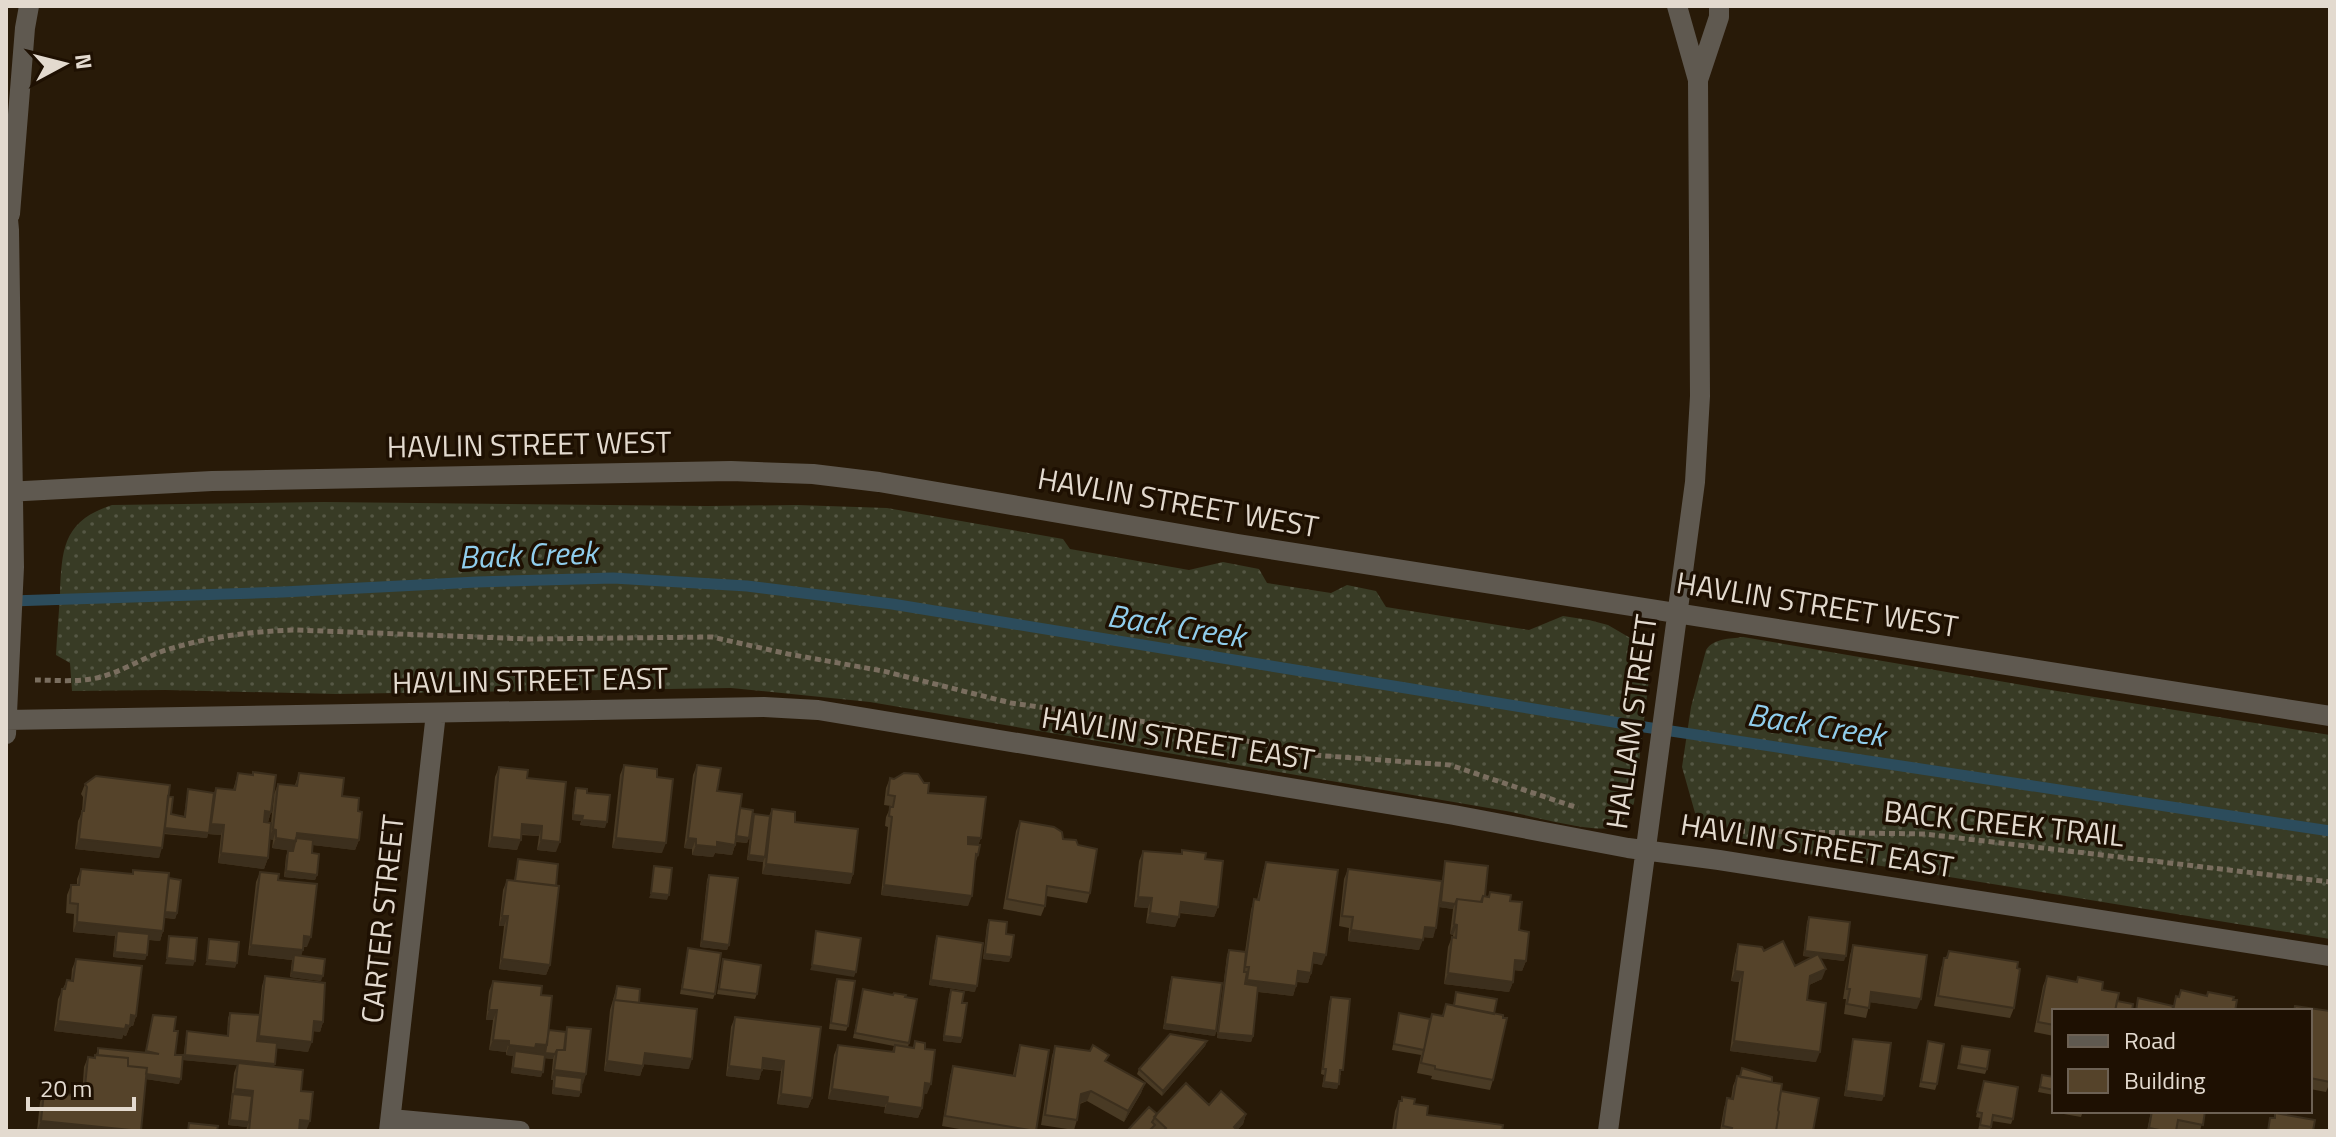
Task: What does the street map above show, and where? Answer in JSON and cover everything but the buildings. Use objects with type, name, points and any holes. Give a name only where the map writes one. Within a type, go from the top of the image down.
[{"type":"street","points":[[6,725],[14,567],[10,492],[9,230],[29,6]]},
{"type":"street","name":"HALLAM STREET","points":[[1608,1131],[1695,482],[1700,396],[1698,80],[1677,6]]},
{"type":"street","name":"HALLAM STREET","points":[[1698,80],[1719,17],[1719,6]]},
{"type":"street","points":[[6,199],[9,230]]},
{"type":"street","name":"HAVLIN STREET WEST","points":[[10,492],[212,481],[731,471],[813,474],[879,482],[1254,546],[2330,716]]},
{"type":"street","name":"HAVLIN STREET EAST","points":[[6,725],[436,713],[764,707],[818,710],[1454,815],[1645,850],[2330,956]]},
{"type":"street","name":"CARTER STREET","points":[[390,1125],[436,713]]},
{"type":"street","points":[[390,1125],[520,1131]]},
{"type":"path","points":[[10,680],[84,680],[140,661]]},
{"type":"path","name":"BACK CREEK TRAIL","points":[[1723,831],[1925,834],[2330,882]]},
{"type":"green space","points":[[324,502],[887,508],[1063,539],[1070,549],[1189,570],[1223,562],[1259,569],[1267,583],[1331,593],[1347,585],[1376,591],[1386,607],[1529,630],[1563,616],[1589,620],[1608,625],[1632,639],[1647,664],[1649,679],[1634,803],[1617,825],[1592,828],[870,702],[731,688],[336,694],[72,691],[70,663],[56,655],[64,550],[68,538],[83,519],[112,505]]},
{"type":"green space","points":[[1743,637],[2330,735],[2330,939],[1697,836],[1697,820],[1682,767],[1691,707],[1706,650],[1718,641]]},
{"type":"waterway","name":"Back Creek","points":[[11,601],[613,578],[747,586],[892,604],[1638,726],[2330,831]]}]
